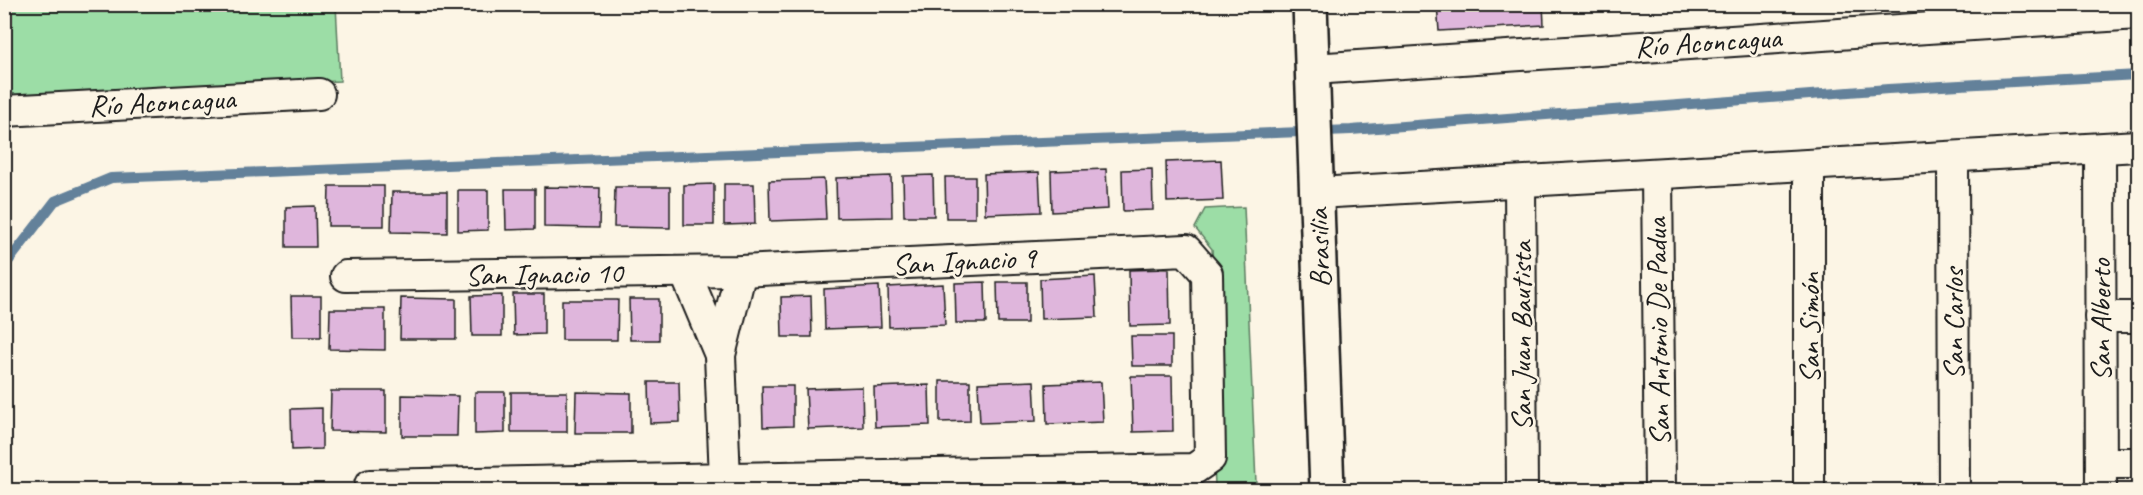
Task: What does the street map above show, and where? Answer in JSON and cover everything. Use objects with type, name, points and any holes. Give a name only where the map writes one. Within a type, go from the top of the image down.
[{"type":"street","name":"Brasilia","points":[[1310,4],[1327,490]]},
{"type":"street","name":"Río Aconcagua","points":[[1313,79],[2009,13],[2139,14]]},
{"type":"street","name":"Río Aconcagua","points":[[4,111],[319,94]]},
{"type":"street","points":[[1317,194],[2139,146]]},
{"type":"street","name":"San Alberto","points":[[2100,148],[2101,477]]},
{"type":"street","name":"San Carlos","points":[[1953,157],[1954,490]]},
{"type":"street","name":"San Simón","points":[[1809,165],[1809,490]]},
{"type":"street","name":"San Antonio De Padua","points":[[1657,174],[1660,490]]},
{"type":"street","name":"San Juan Bautista","points":[[1520,182],[1522,490]]},
{"type":"street","name":"San Ignacio 9","points":[[725,479],[1194,469],[1210,458],[1207,274],[1186,250],[741,271]]},
{"type":"street","points":[[725,479],[720,355],[741,271]]},
{"type":"street","name":"San Ignacio 10","points":[[346,276],[741,271]]},
{"type":"street","points":[[685,272],[720,355]]},
{"type":"street","points":[[2100,316],[2139,316]]},
{"type":"street","points":[[2101,477],[2139,463]]},
{"type":"street","points":[[688,490],[725,479]]},
{"type":"street","points":[[370,484],[725,479],[761,490]]},
{"type":"green space","points":[[4,5],[336,5],[340,81],[5,95]]},
{"type":"green space","points":[[1244,207],[1256,483],[1215,485],[1214,464],[1222,451],[1212,249],[1195,228],[1205,209]]},
{"type":"building","points":[[1437,4],[1543,4],[1544,25],[1439,31]]},
{"type":"building","points":[[1221,160],[1223,200],[1167,202],[1166,162]]},
{"type":"building","points":[[1106,169],[1108,209],[1052,212],[1051,171]]},
{"type":"building","points":[[1152,169],[1153,210],[1123,211],[1122,170]]},
{"type":"building","points":[[1039,172],[1041,212],[985,214],[984,174]]},
{"type":"building","points":[[933,175],[934,216],[904,216],[903,176]]},
{"type":"building","points":[[891,176],[892,217],[837,218],[836,178]]},
{"type":"building","points":[[945,177],[975,177],[975,218],[946,218]]},
{"type":"building","points":[[824,179],[826,219],[770,221],[769,181]]},
{"type":"building","points":[[714,184],[714,225],[684,225],[684,185]]},
{"type":"building","points":[[724,184],[754,184],[755,224],[724,225]]},
{"type":"building","points":[[329,186],[384,186],[384,226],[328,226]]},
{"type":"building","points":[[544,187],[600,188],[599,228],[544,227]]},
{"type":"building","points":[[615,187],[670,187],[670,228],[614,227]]},
{"type":"building","points":[[505,189],[535,189],[535,229],[506,230]]},
{"type":"building","points":[[458,190],[488,190],[488,230],[458,231]]},
{"type":"building","points":[[392,192],[447,192],[447,233],[391,232]]},
{"type":"building","points":[[315,206],[316,247],[286,247],[286,207]]},
{"type":"building","points":[[1169,269],[1170,325],[1130,326],[1129,270]]},
{"type":"building","points":[[1095,276],[1097,317],[1041,319],[1040,279]]},
{"type":"building","points":[[985,282],[986,323],[956,323],[955,283]]},
{"type":"building","points":[[997,282],[1027,282],[1027,323],[998,323]]},
{"type":"building","points":[[943,284],[945,325],[889,327],[888,287]]},
{"type":"building","points":[[879,286],[881,327],[825,329],[824,289]]},
{"type":"building","points":[[513,294],[544,294],[544,334],[514,335]]},
{"type":"building","points":[[502,295],[502,336],[472,336],[471,296]]},
{"type":"building","points":[[291,296],[321,296],[321,337],[292,337]]},
{"type":"building","points":[[811,296],[812,337],[782,337],[781,297]]},
{"type":"building","points":[[401,298],[456,299],[456,339],[400,339]]},
{"type":"building","points":[[629,299],[659,299],[659,340],[630,340]]},
{"type":"building","points":[[562,300],[618,300],[617,340],[562,340]]},
{"type":"building","points":[[330,309],[385,309],[385,350],[329,349]]},
{"type":"building","points":[[1131,336],[1172,336],[1172,366],[1132,366]]},
{"type":"building","points":[[1131,376],[1172,376],[1173,431],[1133,432]]},
{"type":"building","points":[[940,381],[970,381],[970,421],[940,422]]},
{"type":"building","points":[[1034,381],[1036,421],[980,423],[978,383]]},
{"type":"building","points":[[649,382],[679,382],[680,422],[650,423]]},
{"type":"building","points":[[1101,382],[1103,422],[1047,424],[1046,384]]},
{"type":"building","points":[[929,385],[930,425],[875,427],[874,387]]},
{"type":"building","points":[[762,386],[793,386],[793,426],[763,427]]},
{"type":"building","points":[[862,387],[863,427],[808,429],[806,389]]},
{"type":"building","points":[[331,391],[386,391],[386,432],[330,431]]},
{"type":"building","points":[[475,392],[505,392],[505,433],[475,434]]},
{"type":"building","points":[[511,392],[567,392],[567,432],[511,432]]},
{"type":"building","points":[[576,392],[631,393],[631,433],[575,433]]},
{"type":"building","points":[[402,395],[458,396],[457,436],[402,436]]},
{"type":"building","points":[[322,408],[322,449],[292,450],[291,409]]},
{"type":"waterway","points":[[4,267],[55,201],[111,178],[1351,130],[1888,89],[2138,75]]}]
